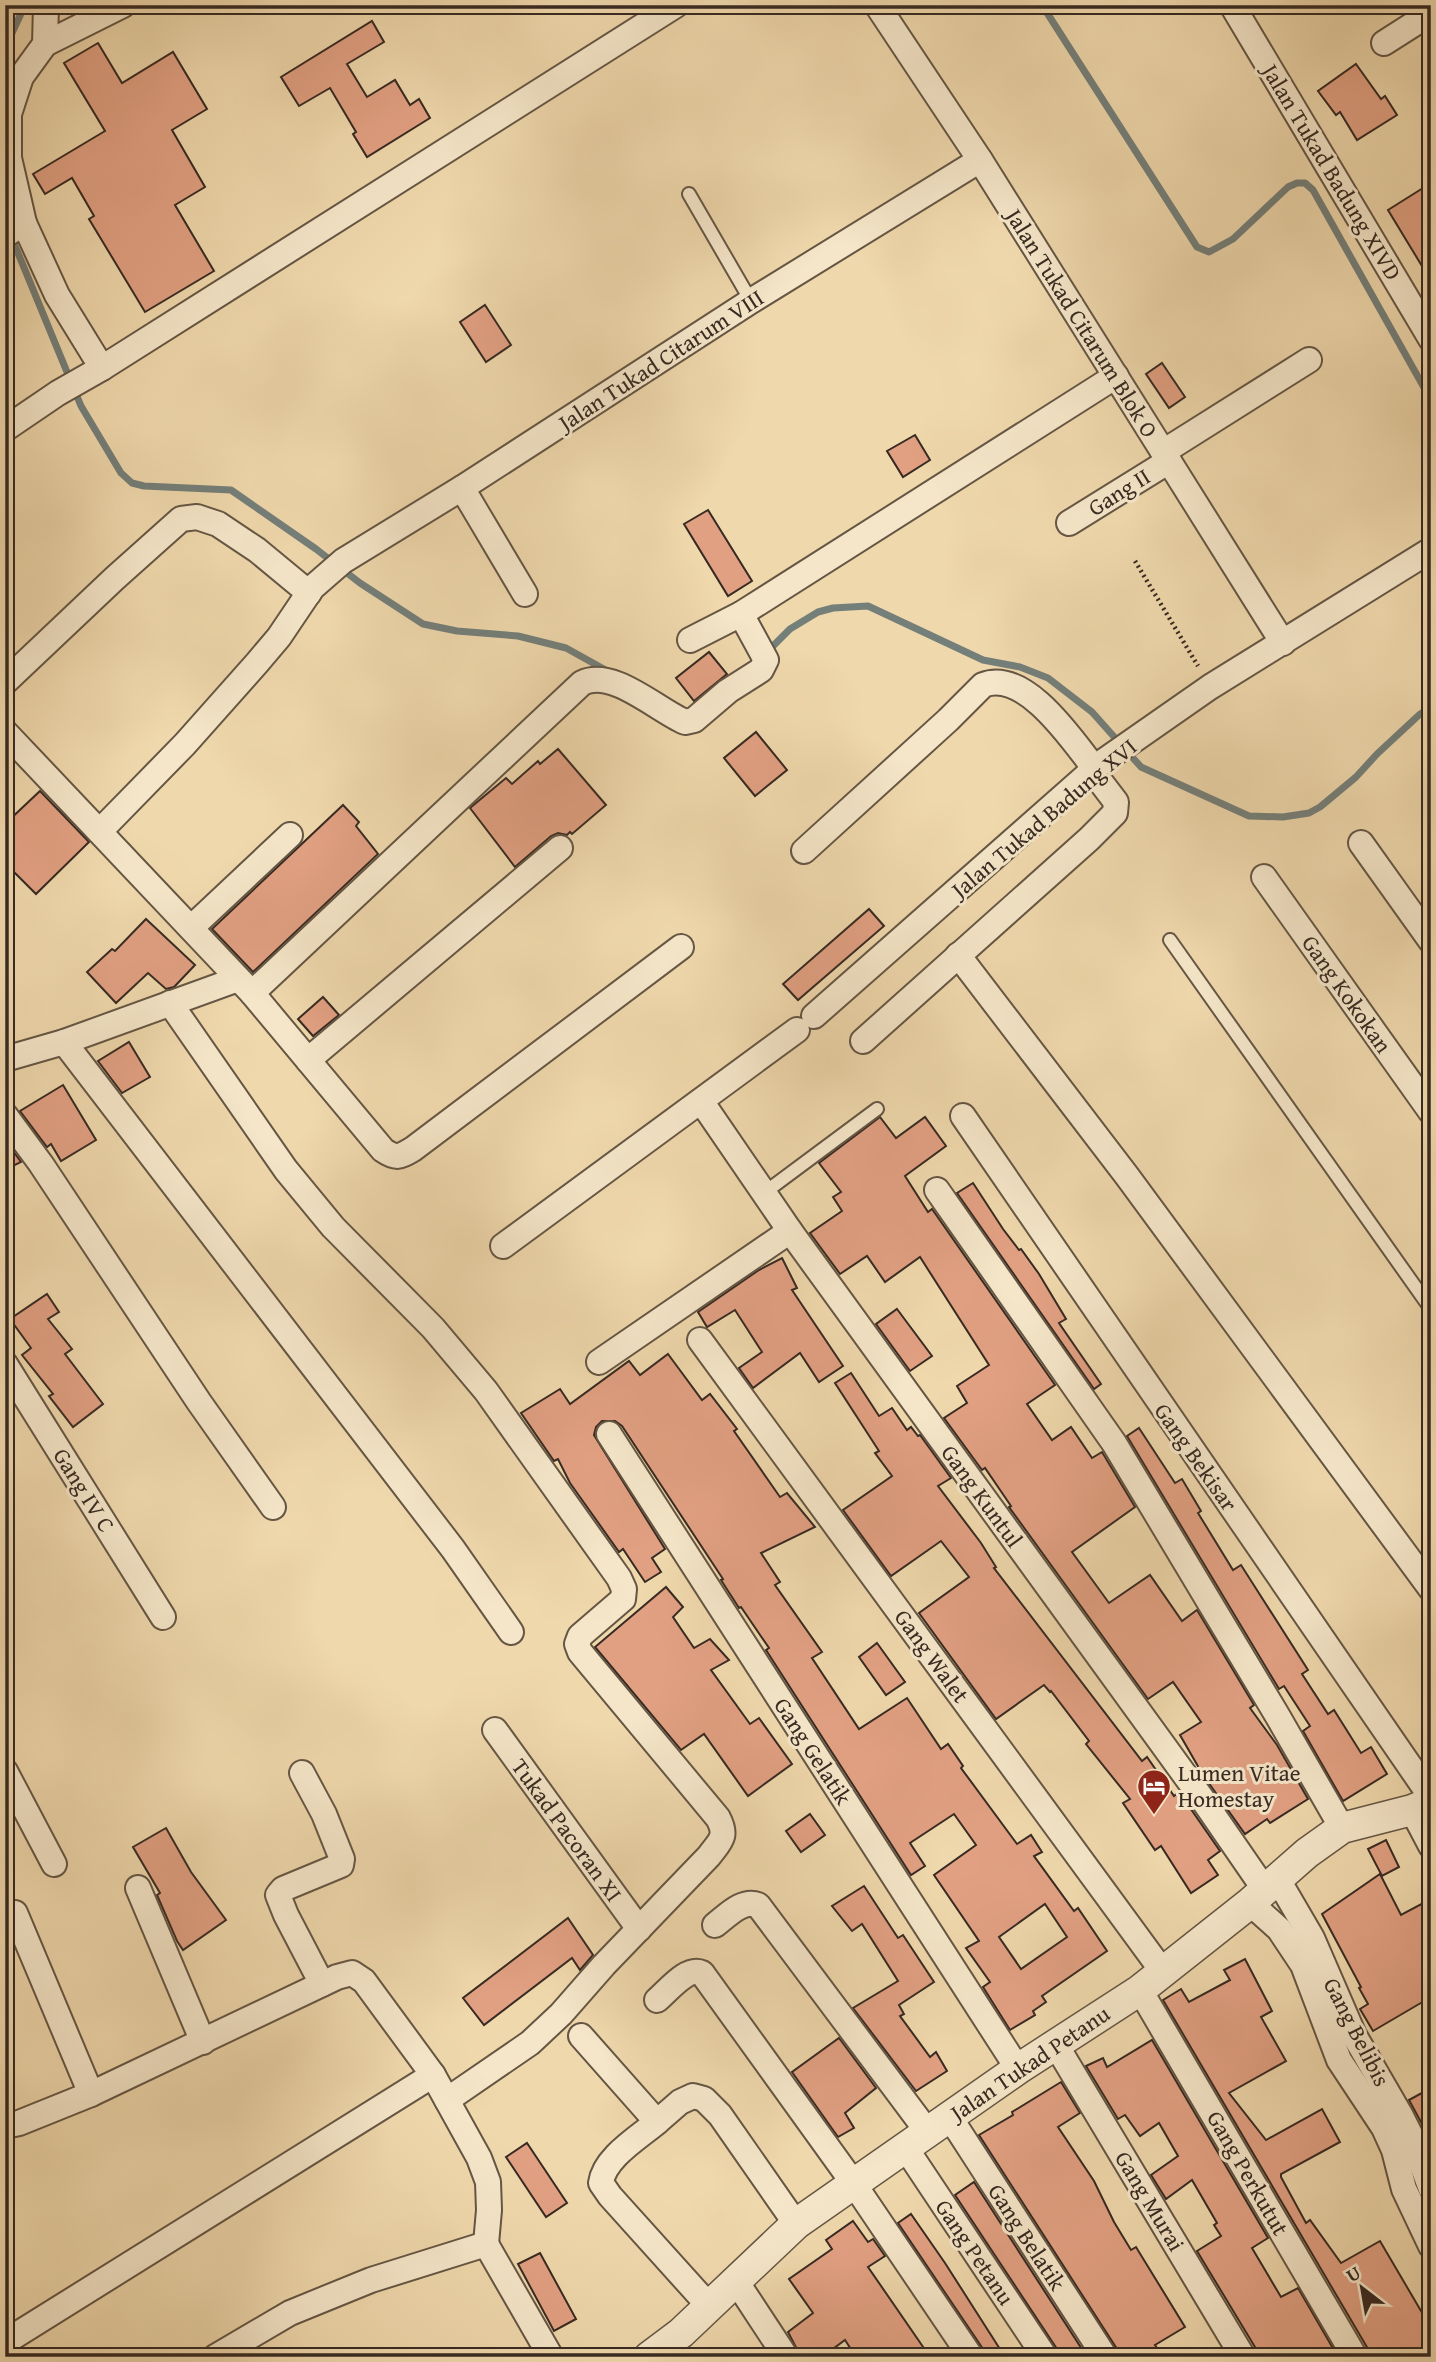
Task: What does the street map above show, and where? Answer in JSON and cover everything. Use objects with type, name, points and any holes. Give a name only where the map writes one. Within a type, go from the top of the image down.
[{"type":"street","points":[[45,44],[47,5]]},
{"type":"street","points":[[96,371],[57,295],[16,228],[7,115],[17,67],[45,44],[123,5]]},
{"type":"street","points":[[5,429],[58,393],[676,5]]},
{"type":"street","name":"Jalan Tukad Citarum Blok O","points":[[877,5],[980,160],[1283,643]]},
{"type":"street","name":"Jalan Tukad Badung XIVD","points":[[1232,5],[1431,339]]},
{"type":"street","points":[[1384,43],[1431,13]]},
{"type":"street","name":"Jalan Tukad Citarum VIII","points":[[100,831],[185,744],[257,663],[279,637],[310,590],[343,561],[462,488],[751,301],[980,160]]},
{"type":"street","name":"Gang II","points":[[1069,523],[1309,360]]},
{"type":"street","points":[[690,640],[746,623],[1116,376]]},
{"type":"street","points":[[462,488],[526,594]]},
{"type":"street","points":[[5,682],[181,519],[197,517],[218,524],[310,590]]},
{"type":"street","name":"Jalan Tukad Badung XVI","points":[[503,1246],[806,1023],[1144,733],[1210,687],[1431,550]]},
{"type":"street","points":[[9,1051],[64,1042],[170,1003],[245,986],[582,683],[597,679],[624,687],[685,722],[694,720],[728,691],[761,670],[766,660],[746,623]]},
{"type":"street","points":[[804,851],[988,683],[998,682],[1017,689],[1050,712],[1100,772],[1116,802],[1115,813],[1089,839],[863,1041]]},
{"type":"street","points":[[5,732],[245,986],[383,1150],[393,1157],[400,1157],[431,1136],[681,947]]},
{"type":"street","points":[[191,928],[290,835]]},
{"type":"street","points":[[1361,843],[1431,942]]},
{"type":"street","points":[[308,1060],[560,848]]},
{"type":"street","name":"Gang Kokokan","points":[[1264,877],[1431,1112]]},
{"type":"street","points":[[958,955],[1127,1176],[1431,1589]]},
{"type":"street","points":[[170,1003],[286,1170],[333,1227],[433,1328],[486,1391],[619,1578],[624,1589],[623,1599],[580,1636],[577,1644],[580,1652],[718,1818],[723,1828],[723,1838],[709,1856],[561,2014],[530,2043],[447,2100]]},
{"type":"street","points":[[64,1042],[453,1549],[511,1632]]},
{"type":"street","name":"Gang Kuntul","points":[[701,1101],[790,1231],[1203,1800],[1264,1890]]},
{"type":"street","points":[[5,1115],[273,1507]]},
{"type":"street","name":"Gang Bekisar","points":[[963,1116],[1425,1803],[1431,1846]]},
{"type":"street","points":[[937,1190],[1114,1444],[1342,1828]]},
{"type":"street","points":[[599,1362],[790,1231]]},
{"type":"street","name":"Gang Walet","points":[[700,1340],[1151,1981]]},
{"type":"street","name":"Gang IV C","points":[[5,1364],[163,1617]]},
{"type":"street","name":"Gang Gelatik","points":[[608,1434],[1017,2069]]},
{"type":"street","name":"Tukad Pacoran XI","points":[[495,1730],[639,1929]]},
{"type":"street","points":[[5,1772],[54,1864]]},
{"type":"street","points":[[302,1773],[324,1814],[342,1859],[341,1865],[283,1889],[278,1895],[322,1984]]},
{"type":"street","name":"Jalan Tukad Petanu","points":[[650,2357],[710,2307],[796,2224],[1017,2069],[1151,1981],[1307,1853],[1342,1828],[1425,1803]]},
{"type":"street","points":[[138,1888],[203,2042]]},
{"type":"street","points":[[1264,1890],[1279,1929],[1303,1965],[1339,2060],[1384,2128],[1394,2151],[1404,2189],[1431,2246]]},
{"type":"street","name":"Gang Belibis","points":[[1264,1890],[1312,1938],[1354,2035],[1406,2127],[1431,2189]]},
{"type":"street","points":[[715,1925],[744,1903],[758,1905],[927,2132]]},
{"type":"street","points":[[15,1913],[91,2094]]},
{"type":"street","points":[[657,2000],[689,1972],[696,1970],[702,1973],[854,2184],[971,2357]]},
{"type":"street","points":[[5,2126],[91,2094],[337,1977],[352,1973],[358,1975],[433,2075],[479,2158],[488,2182],[486,2244],[551,2357]]},
{"type":"street","name":"Gang Perkutut","points":[[1151,1981],[1355,2357]]},
{"type":"street","points":[[581,2036],[657,2122]]},
{"type":"street","name":"Gang Murai","points":[[1056,2045],[1243,2357]]},
{"type":"street","points":[[5,2342],[433,2075]]},
{"type":"street","points":[[710,2307],[601,2183],[602,2175],[610,2162],[680,2102],[693,2096],[704,2099],[720,2115],[796,2224]]},
{"type":"street","name":"Gang Petanu","points":[[927,2132],[1045,2357]]},
{"type":"street","name":"Gang Belatik","points":[[927,2132],[1105,2357]]},
{"type":"street","points":[[215,2357],[290,2313],[313,2303],[371,2280],[486,2244]]},
{"type":"street","points":[[736,2281],[786,2357]]},
{"type":"lane","points":[[689,194],[751,301]]},
{"type":"lane","points":[[1170,940],[1431,1309]]},
{"type":"lane","points":[[764,1193],[877,1109]]},
{"type":"path","points":[[1135,561],[1210,687]]},
{"type":"building","points":[[372,21],[384,42],[347,64],[367,97],[395,80],[410,105],[419,99],[430,118],[367,157],[353,134],[356,132],[330,88],[299,106],[281,77]]},
{"type":"building","points":[[98,43],[122,83],[173,52],[207,109],[172,130],[205,187],[175,205],[214,271],[145,312],[89,219],[94,216],[72,178],[45,194],[33,174],[105,131],[64,63]]},
{"type":"building","points":[[1356,64],[1381,99],[1385,96],[1397,115],[1357,140],[1340,112],[1336,115],[1318,91]]},
{"type":"building","points":[[1431,183],[1431,281],[1388,210]]},
{"type":"building","points":[[485,305],[511,345],[486,362],[460,322]]},
{"type":"building","points":[[1162,363],[1185,397],[1169,408],[1146,374]]},
{"type":"building","points":[[915,435],[930,460],[903,477],[887,451]]},
{"type":"building","points":[[708,510],[752,581],[728,596],[684,524]]},
{"type":"building","points":[[709,652],[727,674],[694,701],[676,678]]},
{"type":"building","points":[[756,732],[787,770],[755,796],[724,758]]},
{"type":"building","points":[[558,749],[606,805],[572,834],[558,833],[551,836],[515,867],[470,808],[506,778],[512,784],[538,761],[540,764]]},
{"type":"building","points":[[40,791],[89,842],[36,894],[5,863],[5,824]]},
{"type":"building","points":[[343,805],[359,822],[356,826],[378,854],[253,972],[212,929]]},
{"type":"building","points":[[869,909],[884,926],[798,1000],[783,984]]},
{"type":"building","points":[[146,919],[195,965],[174,987],[166,989],[148,973],[116,1003],[87,972],[112,949],[115,951]]},
{"type":"building","points":[[323,997],[339,1015],[313,1036],[298,1019]]},
{"type":"building","points":[[129,1042],[150,1077],[122,1093],[98,1061]]},
{"type":"building","points":[[63,1085],[96,1140],[61,1161],[51,1144],[47,1147],[20,1111]]},
{"type":"building","points":[[880,1117],[896,1138],[925,1117],[946,1146],[905,1176],[928,1212],[932,1209],[1055,1385],[1027,1404],[1052,1440],[1071,1427],[1092,1458],[1102,1452],[1135,1507],[1072,1552],[1109,1603],[1150,1575],[1182,1621],[1197,1610],[1254,1705],[1250,1708],[1277,1745],[1308,1799],[1270,1823],[1267,1819],[1245,1834],[1203,1775],[1180,1735],[1201,1722],[1173,1682],[1148,1699],[1009,1507],[1011,1506],[985,1468],[982,1470],[944,1418],[967,1403],[957,1386],[989,1365],[920,1257],[885,1282],[867,1256],[840,1274],[810,1233],[842,1211],[833,1197],[841,1192],[819,1163]]},
{"type":"building","points":[[5,1140],[21,1162],[5,1170]]},
{"type":"building","points":[[973,1183],[1003,1229],[1039,1274],[1066,1319],[1059,1323],[1101,1384],[1094,1389],[957,1193]]},
{"type":"building","points":[[782,1258],[797,1288],[792,1290],[843,1366],[819,1382],[800,1353],[753,1388],[739,1368],[762,1352],[735,1310],[707,1327],[698,1312],[759,1270]]},
{"type":"building","points":[[47,1294],[59,1312],[48,1319],[72,1349],[65,1354],[103,1404],[73,1427],[49,1396],[53,1394],[22,1355],[31,1348],[10,1319]]},
{"type":"building","points":[[897,1309],[932,1356],[910,1371],[876,1324]]},
{"type":"building","points":[[668,1354],[702,1400],[710,1394],[737,1429],[734,1431],[780,1497],[787,1493],[815,1527],[761,1553],[780,1582],[775,1585],[822,1652],[812,1658],[859,1729],[907,1698],[941,1749],[948,1744],[963,1766],[961,1768],[1017,1844],[1031,1835],[1042,1852],[1034,1856],[1074,1911],[1078,1908],[1107,1951],[1042,1996],[1046,2002],[1033,2011],[1035,2015],[1010,2030],[983,1987],[990,1982],[966,1948],[979,1941],[934,1875],[976,1845],[954,1814],[910,1843],[925,1866],[911,1875],[766,1650],[769,1648],[741,1607],[739,1608],[721,1580],[723,1579],[622,1426],[615,1421],[602,1421],[596,1427],[594,1435],[665,1549],[652,1558],[661,1572],[645,1582],[623,1549],[619,1552],[570,1483],[558,1459],[554,1461],[521,1413],[560,1389],[570,1404],[629,1361],[640,1375]],"holes":[[[1045,1904],[1067,1937],[1021,1969],[999,1937]]]},
{"type":"building","points":[[851,1373],[879,1416],[892,1408],[907,1430],[911,1427],[920,1435],[951,1478],[938,1486],[981,1543],[996,1567],[994,1568],[1142,1761],[1147,1757],[1174,1796],[1179,1792],[1220,1851],[1208,1860],[1218,1875],[1191,1893],[1161,1846],[1155,1850],[1123,1803],[1130,1799],[1086,1744],[1089,1741],[1044,1685],[996,1719],[919,1613],[969,1577],[941,1541],[891,1576],[843,1510],[892,1476],[875,1453],[879,1451],[835,1383]]},
{"type":"building","points":[[1139,1428],[1175,1483],[1182,1479],[1201,1511],[1198,1513],[1233,1570],[1241,1565],[1308,1670],[1302,1674],[1328,1714],[1334,1710],[1361,1753],[1371,1747],[1387,1774],[1343,1801],[1303,1731],[1310,1726],[1284,1686],[1279,1689],[1127,1436]]},
{"type":"building","points":[[666,1587],[683,1607],[673,1617],[694,1648],[710,1639],[729,1660],[711,1670],[750,1724],[759,1718],[792,1764],[748,1796],[704,1734],[681,1750],[595,1647]]},
{"type":"building","points":[[877,1643],[905,1682],[886,1695],[859,1657]]},
{"type":"building","points":[[810,1814],[825,1835],[801,1852],[786,1831]]},
{"type":"building","points":[[166,1828],[191,1872],[226,1920],[183,1950],[157,1895],[160,1893],[133,1847]]},
{"type":"building","points":[[1386,1840],[1399,1867],[1382,1876],[1368,1849]]},
{"type":"building","points":[[1380,1874],[1401,1915],[1431,1899],[1431,1997],[1373,2031],[1360,2009],[1368,2004],[1359,1988],[1361,1987],[1322,1914]]},
{"type":"building","points":[[864,1886],[898,1938],[903,1935],[934,1982],[899,2005],[904,2014],[900,2016],[930,2057],[936,2052],[947,2071],[916,2091],[853,2008],[898,1981],[862,1924],[852,1931],[832,1906]]},
{"type":"building","points":[[568,1918],[593,1955],[580,1970],[572,1958],[484,2025],[463,1998]]},
{"type":"building","points":[[1245,1959],[1272,2011],[1261,2017],[1286,2061],[1229,2093],[1266,2140],[1322,2109],[1340,2142],[1281,2174],[1281,2177],[1306,2223],[1310,2220],[1341,2263],[1380,2241],[1431,2328],[1431,2357],[1370,2357],[1368,2349],[1163,2000],[1181,1989],[1189,2002],[1230,1980],[1224,1970]]},
{"type":"building","points":[[839,2038],[876,2088],[845,2113],[854,2128],[838,2137],[792,2072]]},
{"type":"building","points":[[1152,2040],[1268,2238],[1252,2248],[1281,2297],[1298,2288],[1338,2357],[1261,2357],[1197,2251],[1221,2236],[1214,2225],[1217,2223],[1192,2180],[1166,2199],[1151,2175],[1178,2156],[1159,2123],[1140,2136],[1125,2115],[1118,2119],[1086,2066],[1103,2058],[1107,2067]]},
{"type":"building","points":[[1061,2082],[1080,2113],[1058,2127],[1094,2181],[1131,2250],[1136,2247],[1185,2327],[1155,2345],[1163,2357],[1120,2357],[979,2135]]},
{"type":"building","points":[[1431,2088],[1431,2119],[1422,2124],[1409,2100]]},
{"type":"building","points":[[527,2143],[567,2203],[546,2217],[506,2157]]},
{"type":"building","points":[[974,2182],[1087,2357],[1060,2357],[955,2195]]},
{"type":"building","points":[[911,2214],[1005,2357],[986,2357],[898,2223]]},
{"type":"building","points":[[853,2221],[868,2242],[873,2239],[885,2256],[868,2267],[930,2357],[898,2357],[893,2349],[881,2357],[856,2357],[845,2340],[822,2357],[801,2357],[788,2332],[813,2313],[789,2279],[832,2249],[826,2240]]},
{"type":"building","points":[[540,2253],[576,2319],[554,2331],[518,2264]]},
{"type":"waterway","points":[[5,48],[25,5]]},
{"type":"waterway","points":[[1042,5],[1197,247],[1209,252],[1233,239],[1288,187],[1305,183],[1313,190],[1431,400]]},
{"type":"waterway","points":[[11,236],[81,406],[121,473],[132,483],[144,486],[231,490],[360,583],[423,624],[457,631],[518,636],[566,648],[611,673]]},
{"type":"waterway","points":[[767,652],[790,629],[818,612],[833,608],[868,606],[983,660],[1020,667],[1048,678],[1092,712],[1141,767],[1249,816],[1283,817],[1309,813],[1320,807],[1431,707]]},
{"type":"place","name":"Lumen Vitae Homestay","points":[[1154,1816]]}]
